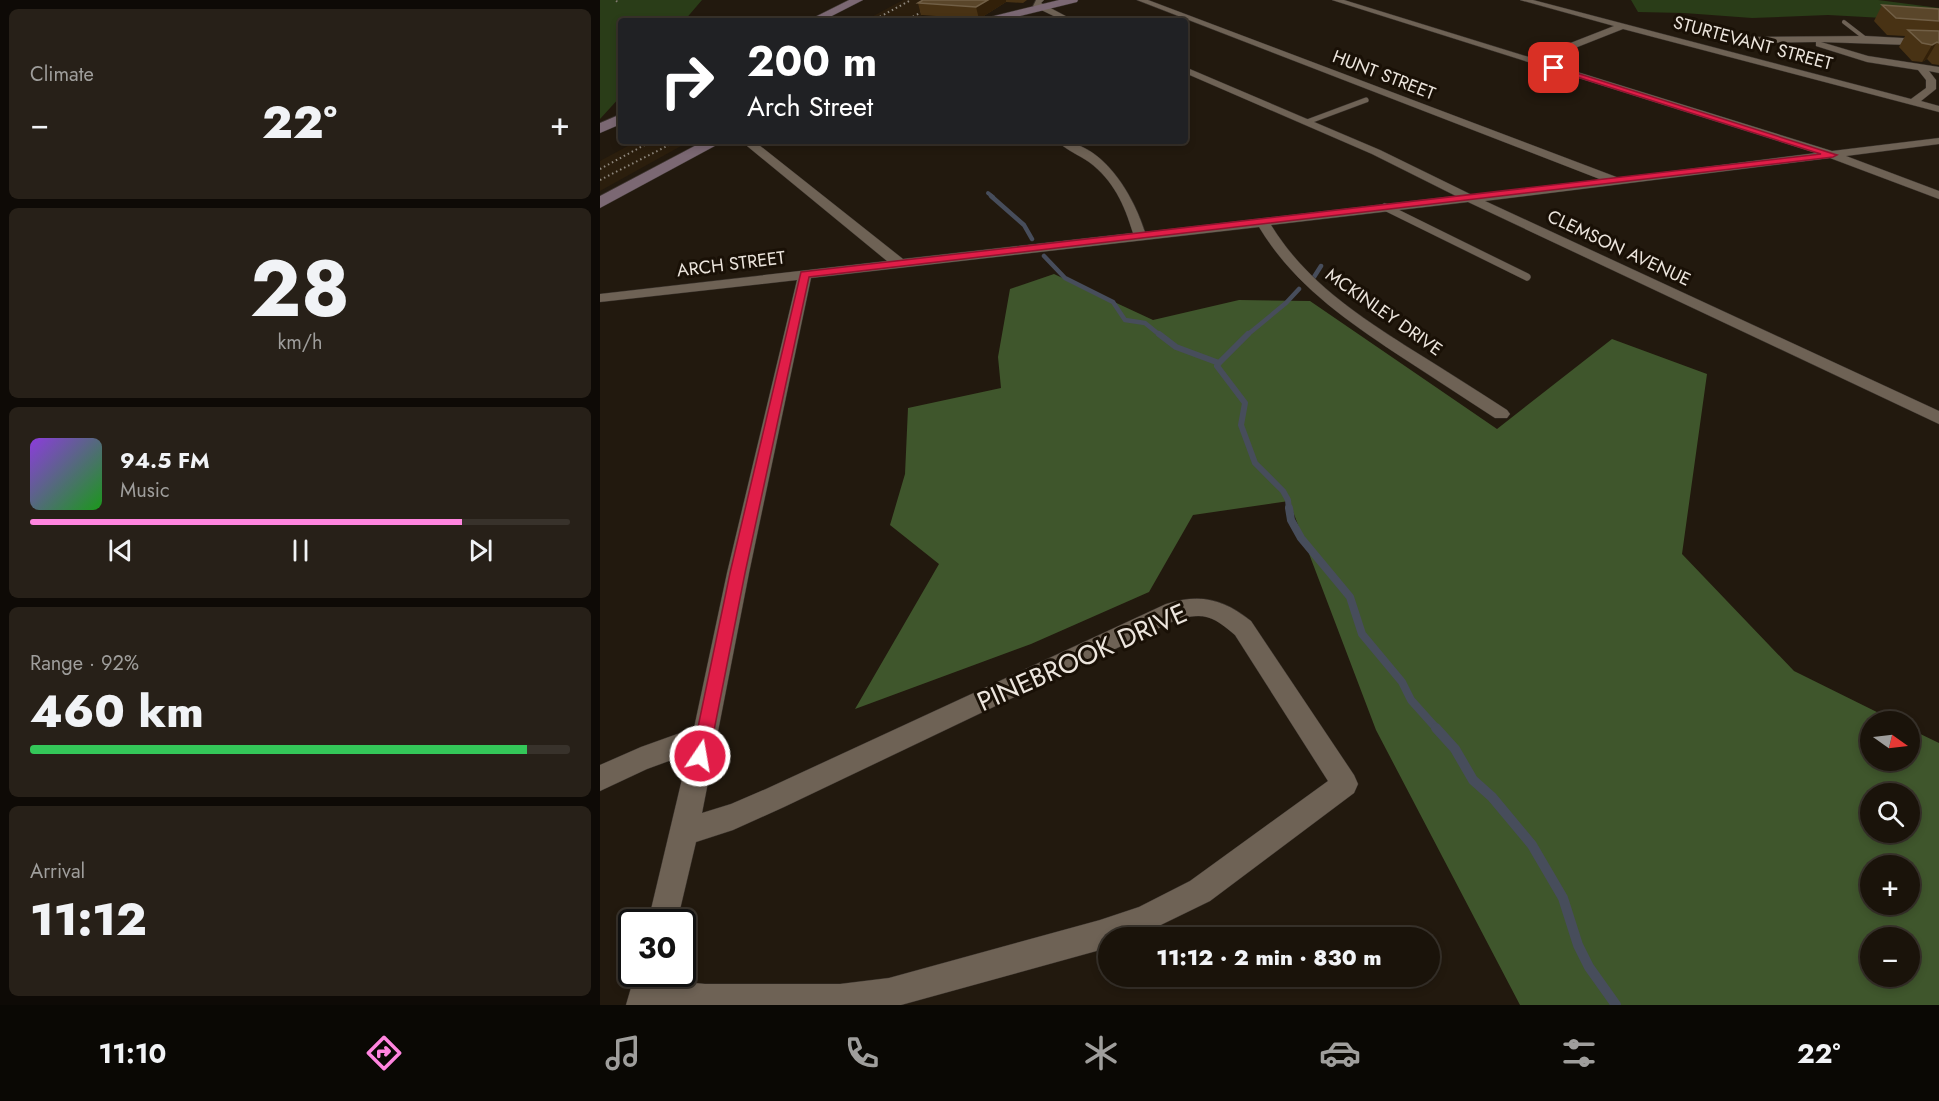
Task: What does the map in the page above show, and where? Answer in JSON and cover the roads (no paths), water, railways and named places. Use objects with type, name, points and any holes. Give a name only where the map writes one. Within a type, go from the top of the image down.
[{"type":"street","points":[[819,18],[858,0]]},
{"type":"street","points":[[996,18],[1040,4],[1073,0]]},
{"type":"street","name":"HUNT STREET","points":[[1141,0],[1616,181]]},
{"type":"street","points":[[1336,0],[1833,155],[1939,195]]},
{"type":"street","name":"STURTEVANT STREET","points":[[1524,0],[1939,109]]},
{"type":"street","points":[[1040,4],[1066,18]]},
{"type":"street","points":[[1533,61],[1622,26]]},
{"type":"street","points":[[1805,39],[1867,58],[1939,70]]},
{"type":"street","points":[[1741,40],[1866,39],[1939,43]]},
{"type":"street","points":[[1913,102],[1931,89],[1931,80],[1922,68]]},
{"type":"street","name":"CLEMSON AVENUE","points":[[1188,71],[1376,152],[1468,198],[1939,418]]},
{"type":"street","points":[[600,129],[618,120]]},
{"type":"street","name":"ARCH STREET","points":[[600,297],[1616,181],[1939,141]]},
{"type":"street","points":[[600,203],[710,144]]},
{"type":"street","points":[[751,144],[887,255],[900,263]]},
{"type":"street","points":[[1068,144],[1096,161],[1116,178],[1124,190],[1140,236]]},
{"type":"street","name":"MCKINLEY DRIVE","points":[[1263,222],[1286,259],[1327,298],[1365,327],[1501,414]]},
{"type":"street","points":[[666,909],[805,274]]},
{"type":"street","name":"PINEBROOK DRIVE","points":[[646,990],[705,1000],[840,1000],[889,993],[1101,935],[1146,919],[1200,891],[1345,784],[1243,628],[1224,611],[1207,605],[1174,611],[733,817],[684,832]]},
{"type":"street","points":[[600,778],[641,759],[705,736]]},
{"type":"lane","points":[[1844,22],[1866,39]]},
{"type":"lane","points":[[1307,122],[1366,100]]},
{"type":"lane","points":[[1385,207],[1527,278]]},
{"type":"waterway","points":[[988,193],[993,197]]},
{"type":"waterway","points":[[991,196],[1024,225],[1032,239]]},
{"type":"waterway","points":[[1044,256],[1065,278],[1113,302],[1125,320],[1145,323],[1161,336]]},
{"type":"waterway","points":[[1314,277],[1321,266]]},
{"type":"waterway","points":[[1246,336],[1286,303],[1299,289]]},
{"type":"waterway","points":[[1159,334],[1176,347],[1219,363]]},
{"type":"waterway","points":[[1219,363],[1246,336]]},
{"type":"waterway","points":[[1219,363],[1217,366],[1245,403],[1241,425],[1255,463],[1283,491],[1288,500],[1289,510]]},
{"type":"waterway","points":[[1289,508],[1291,520],[1301,538],[1350,597],[1362,634],[1402,682],[1411,700],[1437,729]]},
{"type":"waterway","points":[[1436,728],[1455,749],[1473,780],[1492,797],[1532,845],[1563,898],[1578,945],[1589,967],[1616,1005]]},
{"type":"railway","points":[[878,18],[911,0]]},
{"type":"railway","points":[[911,18],[944,0]]},
{"type":"railway","points":[[600,169],[646,144]]},
{"type":"railway","points":[[600,180],[671,144]]}]
